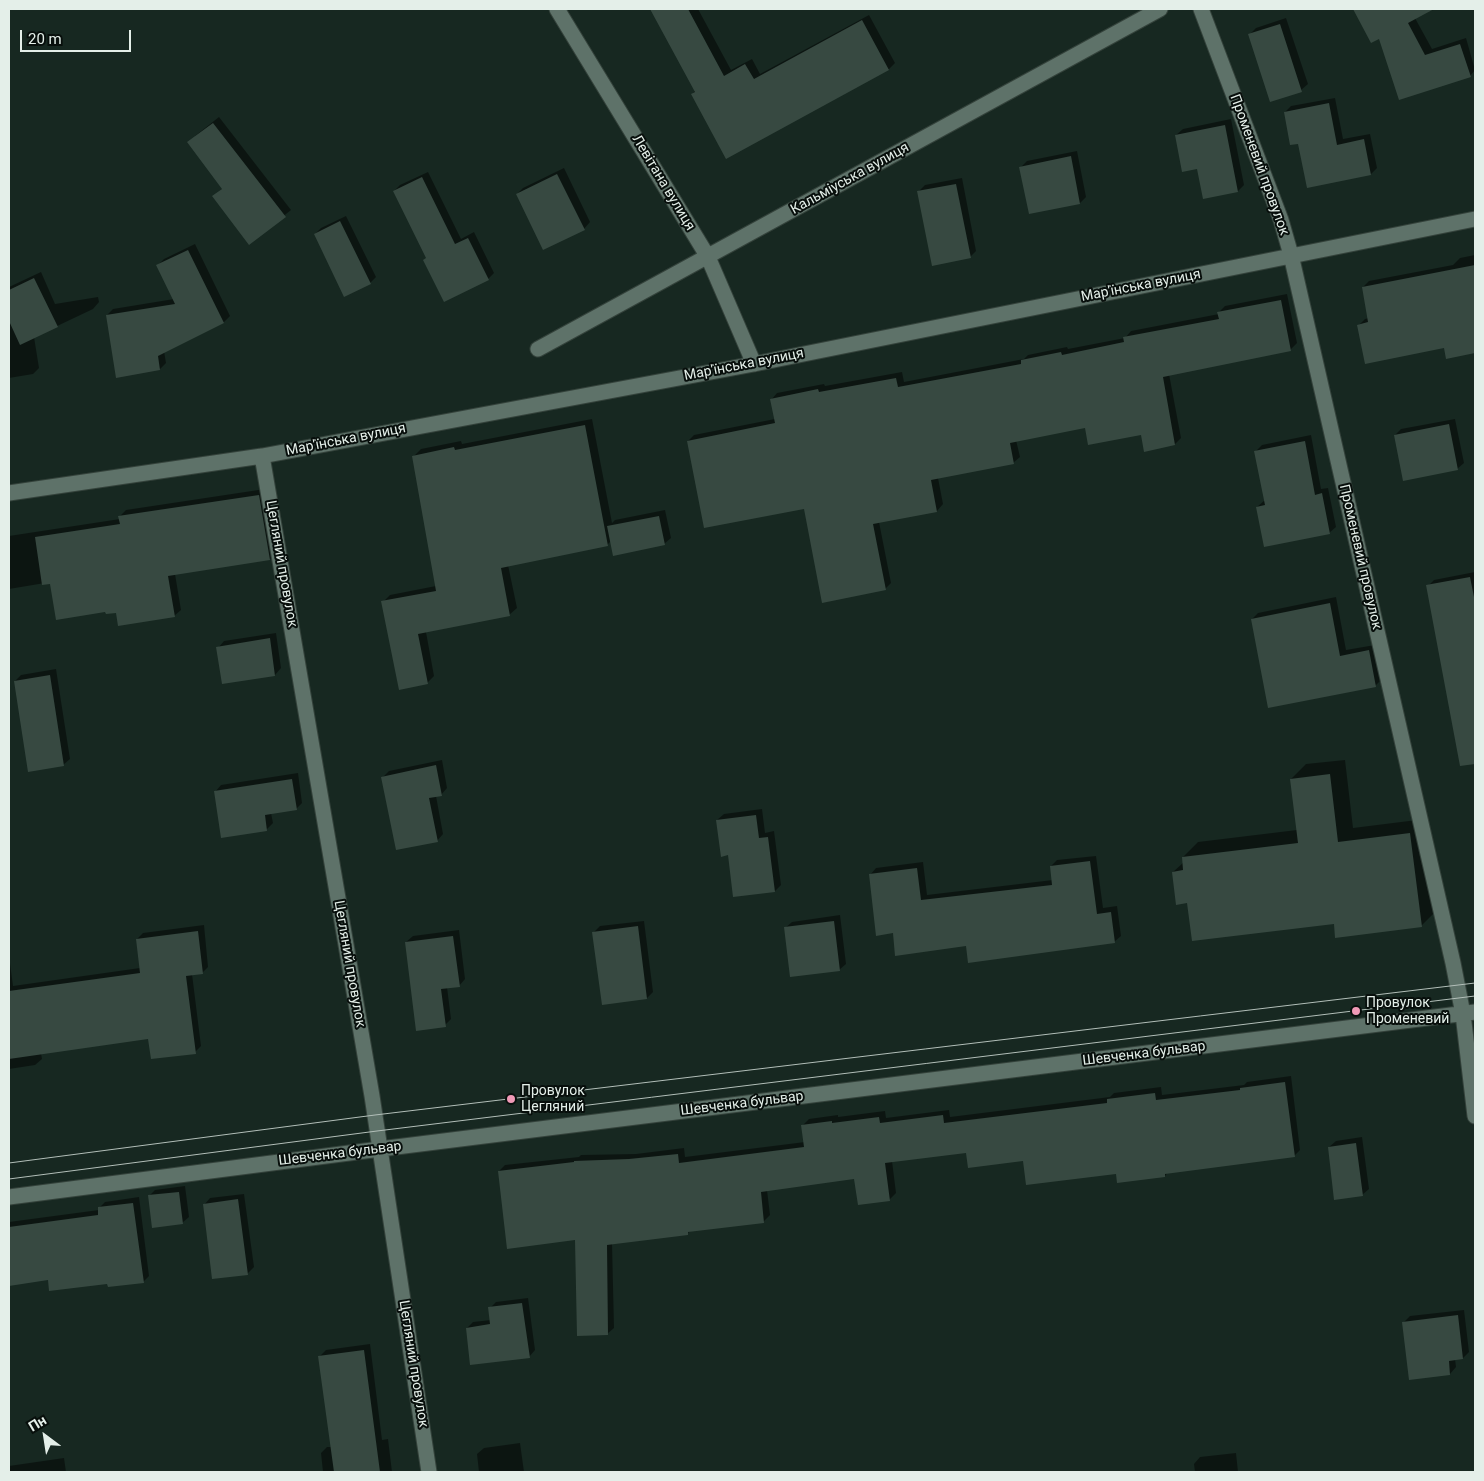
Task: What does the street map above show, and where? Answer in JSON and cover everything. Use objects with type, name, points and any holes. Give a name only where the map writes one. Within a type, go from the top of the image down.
[{"type":"street","name":"Левітана вулиця","points":[[558,9],[708,257],[754,364]]},
{"type":"street","name":"Кальміуська вулиця","points":[[538,349],[1160,9]]},
{"type":"street","name":"Променевий провулок","points":[[1201,9],[1281,220],[1291,255],[1453,963],[1469,1013],[1475,1116]]},
{"type":"street","name":"Мар'їнська вулиця","points":[[9,493],[262,456],[754,364],[1475,219]]},
{"type":"street","name":"Цегляний провулок","points":[[262,456],[380,1149],[429,1472]]},
{"type":"street","name":"Шевченка бульвар","points":[[9,1197],[1469,1013]]},
{"type":"building","points":[[650,9],[688,9],[724,76],[745,64],[754,79],[862,20],[889,70],[726,159],[691,94],[695,92]]},
{"type":"building","points":[[1353,9],[1434,9],[1408,23],[1425,55],[1460,44],[1471,77],[1399,100],[1379,39],[1371,43]]},
{"type":"building","points":[[1280,24],[1302,92],[1270,102],[1248,34]]},
{"type":"building","points":[[1329,103],[1337,145],[1364,139],[1371,175],[1307,188],[1298,144],[1290,145],[1284,112]]},
{"type":"building","points":[[213,123],[286,217],[249,245],[212,196],[222,189],[187,142]]},
{"type":"building","points":[[1225,125],[1238,192],[1203,199],[1197,169],[1182,172],[1175,135]]},
{"type":"building","points":[[1071,156],[1080,204],[1029,214],[1019,167]]},
{"type":"building","points":[[557,174],[585,230],[543,250],[516,194]]},
{"type":"building","points":[[422,177],[455,244],[468,238],[489,280],[444,302],[423,260],[426,258],[393,191]]},
{"type":"building","points":[[956,184],[971,258],[932,266],[917,191]]},
{"type":"building","points":[[340,221],[371,284],[344,297],[314,234]]},
{"type":"building","points":[[188,250],[224,323],[158,356],[160,370],[116,378],[106,315],[175,304],[156,265]]},
{"type":"building","points":[[1475,265],[1475,353],[1446,359],[1444,348],[1365,364],[1357,325],[1368,322],[1362,287]]},
{"type":"building","points":[[34,278],[58,327],[20,345],[9,321],[9,290]]},
{"type":"building","points":[[1281,300],[1291,351],[1163,377],[1175,445],[1144,452],[1141,435],[1088,445],[1085,428],[1010,443],[1014,464],[931,480],[937,512],[873,524],[886,590],[822,603],[804,509],[704,528],[687,441],[775,423],[770,399],[818,389],[819,392],[896,378],[898,387],[1021,364],[1021,360],[1061,352],[1062,355],[1124,342],[1123,337],[1219,319],[1217,312]]},
{"type":"building","points":[[1449,424],[1458,470],[1403,481],[1394,435]]},
{"type":"building","points":[[585,425],[608,546],[501,568],[510,616],[418,634],[428,684],[399,690],[381,601],[436,591],[412,456],[454,447],[455,450]]},
{"type":"building","points":[[1305,441],[1315,495],[1322,493],[1330,534],[1264,547],[1256,507],[1265,505],[1254,451]]},
{"type":"building","points":[[259,495],[270,560],[168,576],[175,617],[118,626],[116,613],[106,614],[105,612],[56,620],[50,584],[42,585],[35,537],[120,524],[118,516]]},
{"type":"building","points":[[659,516],[665,545],[613,556],[607,526]]},
{"type":"building","points":[[1470,577],[1475,602],[1475,764],[1460,766],[1426,585]]},
{"type":"building","points":[[1330,603],[1340,656],[1369,650],[1376,687],[1268,708],[1251,619]]},
{"type":"building","points":[[270,638],[275,676],[222,684],[216,647]]},
{"type":"building","points":[[50,675],[64,766],[28,772],[14,681]]},
{"type":"building","points":[[436,765],[442,796],[429,798],[438,842],[396,850],[381,777]]},
{"type":"building","points":[[1330,774],[1338,842],[1410,833],[1422,927],[1335,938],[1334,924],[1192,941],[1187,903],[1176,905],[1172,872],[1183,870],[1182,857],[1298,843],[1290,779]]},
{"type":"building","points":[[292,779],[297,810],[265,815],[267,831],[221,838],[214,791]]},
{"type":"building","points":[[756,815],[759,838],[768,837],[775,892],[733,897],[728,855],[721,857],[716,820]]},
{"type":"building","points":[[1090,861],[1097,914],[1111,912],[1115,943],[968,963],[966,946],[895,956],[893,933],[876,936],[869,874],[917,868],[921,900],[1052,885],[1050,866]]},
{"type":"building","points":[[834,921],[840,971],[790,977],[784,927]]},
{"type":"building","points":[[638,926],[647,999],[602,1005],[592,932]]},
{"type":"building","points":[[198,931],[203,974],[186,976],[196,1054],[151,1059],[148,1039],[9,1059],[9,991],[140,973],[136,939]]},
{"type":"building","points":[[453,936],[460,987],[441,989],[446,1027],[416,1031],[405,942]]},
{"type":"building","points":[[1285,1082],[1295,1157],[1165,1174],[1165,1177],[1117,1183],[1116,1174],[1026,1185],[1023,1161],[968,1168],[966,1153],[885,1163],[890,1201],[858,1205],[854,1179],[761,1192],[764,1223],[688,1232],[688,1235],[607,1245],[608,1335],[577,1336],[575,1240],[507,1249],[498,1171],[574,1161],[629,1159],[678,1154],[679,1163],[804,1147],[801,1125],[879,1117],[880,1123],[943,1115],[944,1123],[1107,1103],[1107,1099],[1155,1093],[1156,1100],[1240,1090],[1240,1088]]},
{"type":"building","points":[[1356,1143],[1363,1196],[1334,1200],[1328,1147]]},
{"type":"building","points":[[179,1192],[183,1224],[152,1228],[148,1195]]},
{"type":"building","points":[[238,1199],[248,1275],[212,1279],[203,1204]]},
{"type":"building","points":[[133,1203],[144,1283],[108,1287],[107,1284],[49,1291],[48,1280],[9,1286],[9,1227],[98,1215],[98,1207]]},
{"type":"building","points":[[522,1303],[530,1358],[470,1365],[466,1328],[490,1324],[488,1307]]},
{"type":"building","points":[[1458,1315],[1463,1359],[1449,1361],[1450,1375],[1409,1380],[1402,1322]]},
{"type":"building","points":[[364,1350],[380,1472],[334,1472],[318,1356]]},
{"type":"tram line","points":[[9,1163],[375,1115],[1475,983]]},
{"type":"tram line","points":[[9,1179],[377,1131],[1475,996]]},
{"type":"place","name":"Провулок Променевий","points":[[1356,1011]]},
{"type":"place","name":"Провулок Цегляний","points":[[511,1099]]}]
